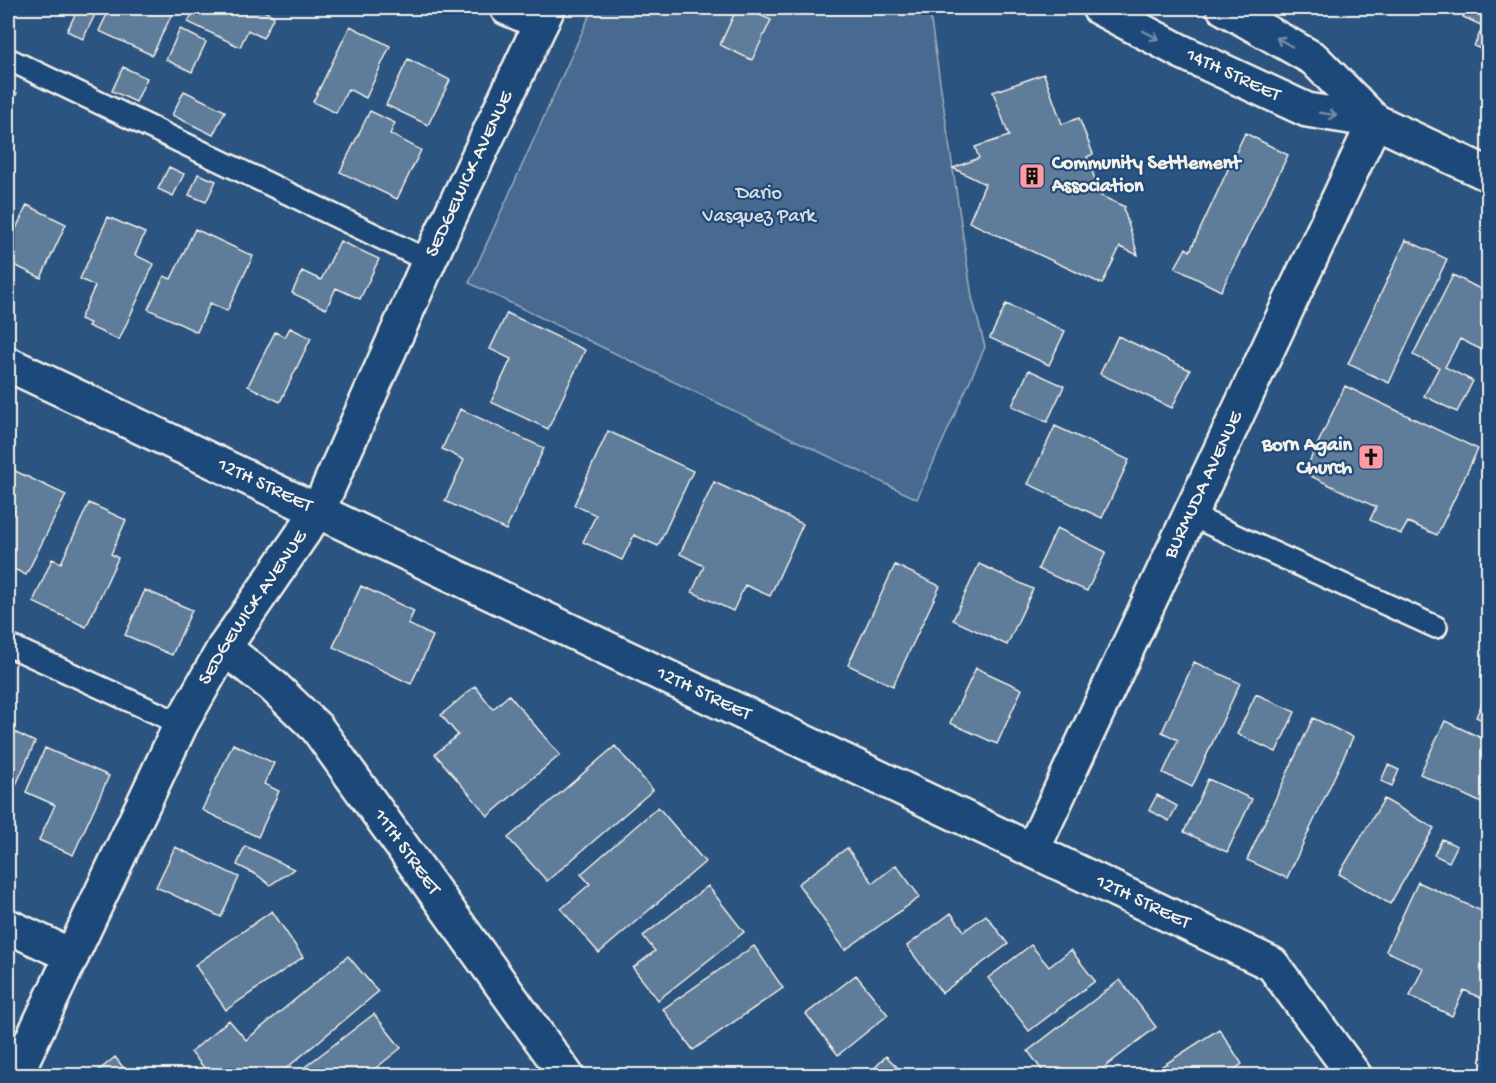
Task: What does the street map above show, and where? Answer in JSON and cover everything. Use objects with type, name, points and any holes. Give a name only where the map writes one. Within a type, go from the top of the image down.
[{"type":"street","points":[[507,8],[544,15]]},
{"type":"street","name":"14TH STREET","points":[[1099,8],[1180,51],[1307,110],[1375,121],[1488,174]]},
{"type":"street","name":"14TH STREET","points":[[1224,8],[1314,59],[1375,121]]},
{"type":"street","name":"SEDGEWICK AVENUE","points":[[15,1076],[182,724],[224,648],[318,511],[429,261],[544,15]]},
{"type":"street","name":"BURMUDA AVENUE","points":[[1033,849],[1375,121]]},
{"type":"street","name":"12TH STREET","points":[[8,364],[1272,964],[1355,1076]]},
{"type":"street","name":"11TH STREET","points":[[224,648],[273,686],[317,728],[567,1076]]},
{"type":"street","points":[[8,926],[72,956]]},
{"type":"lane","points":[[8,58],[429,261]]},
{"type":"lane","points":[[1190,514],[1436,627]]},
{"type":"lane","points":[[8,645],[182,724]]},
{"type":"green space","name":"Dario Vasquez Park","points":[[593,8],[929,8],[972,297],[985,347],[917,499],[469,283]]},
{"type":"building","points":[[83,8],[98,8],[83,39],[67,31],[76,13],[79,14]]},
{"type":"building","points":[[110,8],[175,8],[152,55],[99,31]]},
{"type":"building","points":[[195,8],[259,8],[274,16],[263,38],[248,30],[240,47],[188,22]]},
{"type":"building","points":[[737,8],[744,8],[771,20],[752,60],[720,45]]},
{"type":"building","points":[[1468,8],[1488,8],[1488,52],[1474,46],[1483,26],[1463,17]]},
{"type":"building","points":[[350,26],[390,46],[366,98],[348,89],[336,113],[313,102]]},
{"type":"building","points":[[180,29],[206,42],[192,72],[166,60]]},
{"type":"building","points":[[408,59],[450,80],[428,125],[386,105]]},
{"type":"building","points":[[123,67],[147,78],[136,102],[112,91]]},
{"type":"building","name":"Community Settlement Association","points":[[1044,74],[1062,124],[1079,118],[1093,154],[1087,157],[1101,196],[1125,207],[1138,255],[1120,247],[1102,284],[969,222],[985,184],[953,168],[979,158],[975,147],[1009,136],[993,92]]},
{"type":"building","points":[[8,88],[17,93],[8,112]]},
{"type":"building","points":[[184,91],[225,111],[213,135],[172,115]]},
{"type":"building","points":[[370,111],[395,123],[390,134],[421,150],[397,199],[340,172]]},
{"type":"building","points":[[1245,133],[1288,155],[1221,291],[1175,268],[1186,248],[1190,251]]},
{"type":"building","points":[[169,167],[184,174],[173,196],[158,189]]},
{"type":"building","points":[[198,174],[216,181],[206,202],[189,195]]},
{"type":"building","points":[[27,205],[66,224],[41,278],[8,262],[8,246]]},
{"type":"building","points":[[108,217],[145,233],[135,255],[154,264],[119,340],[88,326],[90,323],[80,319],[95,286],[80,279]]},
{"type":"building","points":[[195,229],[253,256],[227,311],[210,303],[197,332],[148,309],[164,276],[171,279]]},
{"type":"building","points":[[1406,240],[1447,259],[1389,383],[1348,364]]},
{"type":"building","points":[[340,241],[379,259],[360,299],[336,288],[326,309],[292,293],[302,271],[321,280]]},
{"type":"building","points":[[1453,275],[1488,293],[1488,353],[1460,339],[1445,367],[1473,381],[1457,412],[1424,396],[1439,367],[1413,355]]},
{"type":"building","points":[[1006,304],[1065,331],[1049,365],[990,338]]},
{"type":"building","points":[[507,313],[585,350],[548,429],[491,402],[511,359],[490,349]]},
{"type":"building","points":[[290,328],[311,338],[280,402],[248,386],[275,332],[285,337]]},
{"type":"building","points":[[1118,336],[1190,370],[1172,408],[1100,374]]},
{"type":"building","points":[[1029,370],[1064,386],[1047,422],[1012,406]]},
{"type":"building","points":[[1345,386],[1478,449],[1437,535],[1408,522],[1401,534],[1370,520],[1376,507],[1304,473]]},
{"type":"building","points":[[460,409],[544,448],[506,530],[445,501],[464,460],[442,449]]},
{"type":"building","points":[[1055,426],[1129,460],[1102,518],[1028,484]]},
{"type":"building","points":[[608,431],[693,471],[658,546],[634,535],[622,560],[583,542],[596,515],[574,505]]},
{"type":"building","points":[[13,470],[66,495],[26,575],[8,566],[8,482]]},
{"type":"building","points":[[714,482],[803,524],[770,596],[745,585],[733,611],[692,592],[704,566],[680,554]]},
{"type":"building","points":[[89,503],[126,520],[111,554],[118,558],[86,627],[33,602],[52,559],[61,563]]},
{"type":"building","points":[[1057,528],[1106,552],[1087,591],[1038,569]]},
{"type":"building","points":[[979,564],[1033,589],[1007,645],[953,620]]},
{"type":"building","points":[[895,565],[940,586],[893,686],[848,665]]},
{"type":"building","points":[[361,586],[414,611],[408,624],[433,636],[411,684],[333,647]]},
{"type":"building","points":[[145,590],[192,610],[172,655],[125,635]]},
{"type":"building","points":[[1194,662],[1240,683],[1192,787],[1163,773],[1178,740],[1162,732]]},
{"type":"building","points":[[976,668],[1022,689],[997,744],[950,723]]},
{"type":"building","points":[[475,686],[493,709],[509,695],[560,755],[488,816],[435,754],[458,735],[441,715]]},
{"type":"building","points":[[1488,690],[1488,723],[1476,717]]},
{"type":"building","points":[[1256,694],[1295,712],[1276,752],[1237,734]]},
{"type":"building","points":[[1313,718],[1353,737],[1287,878],[1247,860]]},
{"type":"building","points":[[1445,721],[1488,741],[1488,806],[1420,774]]},
{"type":"building","points":[[8,729],[35,742],[15,787],[8,784]]},
{"type":"building","points":[[233,744],[274,763],[264,784],[279,791],[258,837],[202,810]]},
{"type":"building","points":[[615,746],[653,790],[547,881],[508,838]]},
{"type":"building","points":[[45,748],[109,776],[73,855],[39,840],[55,805],[26,792]]},
{"type":"building","points":[[1388,765],[1399,770],[1392,786],[1381,781]]},
{"type":"building","points":[[1208,779],[1252,799],[1227,852],[1184,832]]},
{"type":"building","points":[[1157,795],[1177,806],[1169,821],[1149,810]]},
{"type":"building","points":[[1384,799],[1434,828],[1390,904],[1339,874]]},
{"type":"building","points":[[658,807],[705,862],[599,953],[561,909],[590,884],[581,874]]},
{"type":"building","points":[[1442,839],[1457,846],[1449,862],[1434,855]]},
{"type":"building","points":[[245,846],[294,869],[270,885],[257,875],[237,865]]},
{"type":"building","points":[[175,847],[239,877],[221,917],[156,887]]},
{"type":"building","points":[[847,848],[873,883],[896,865],[920,897],[845,950],[798,884]]},
{"type":"building","points":[[1418,882],[1488,914],[1487,1001],[1464,990],[1452,1016],[1410,996],[1423,968],[1386,951]]},
{"type":"building","points":[[708,886],[744,932],[658,1000],[633,968],[655,951],[643,936]]},
{"type":"building","points":[[272,911],[303,957],[226,1010],[195,965]]},
{"type":"building","points":[[951,913],[964,931],[986,915],[1008,944],[942,993],[907,946]]},
{"type":"building","points":[[1031,945],[1049,967],[1071,950],[1095,981],[1029,1031],[988,978]]},
{"type":"building","points":[[754,946],[783,988],[693,1050],[663,1009]]},
{"type":"building","points":[[348,956],[378,992],[277,1076],[211,1076],[191,1052],[229,1020],[246,1040]]},
{"type":"building","points":[[856,975],[888,1015],[838,1055],[806,1014]]},
{"type":"building","points":[[1120,980],[1156,1027],[1093,1076],[1046,1076],[1028,1051]]},
{"type":"building","points":[[374,1014],[401,1048],[366,1076],[293,1076]]},
{"type":"building","points":[[1219,1029],[1242,1064],[1225,1076],[1147,1076]]},
{"type":"building","points":[[886,1056],[903,1073],[900,1076],[867,1076]]},
{"type":"building","points":[[115,1057],[130,1076],[92,1076]]},
{"type":"place","name":"Community Settlement Association","points":[[1032,176]]},
{"type":"place","name":"Born Again Church","points":[[1371,457]]}]
